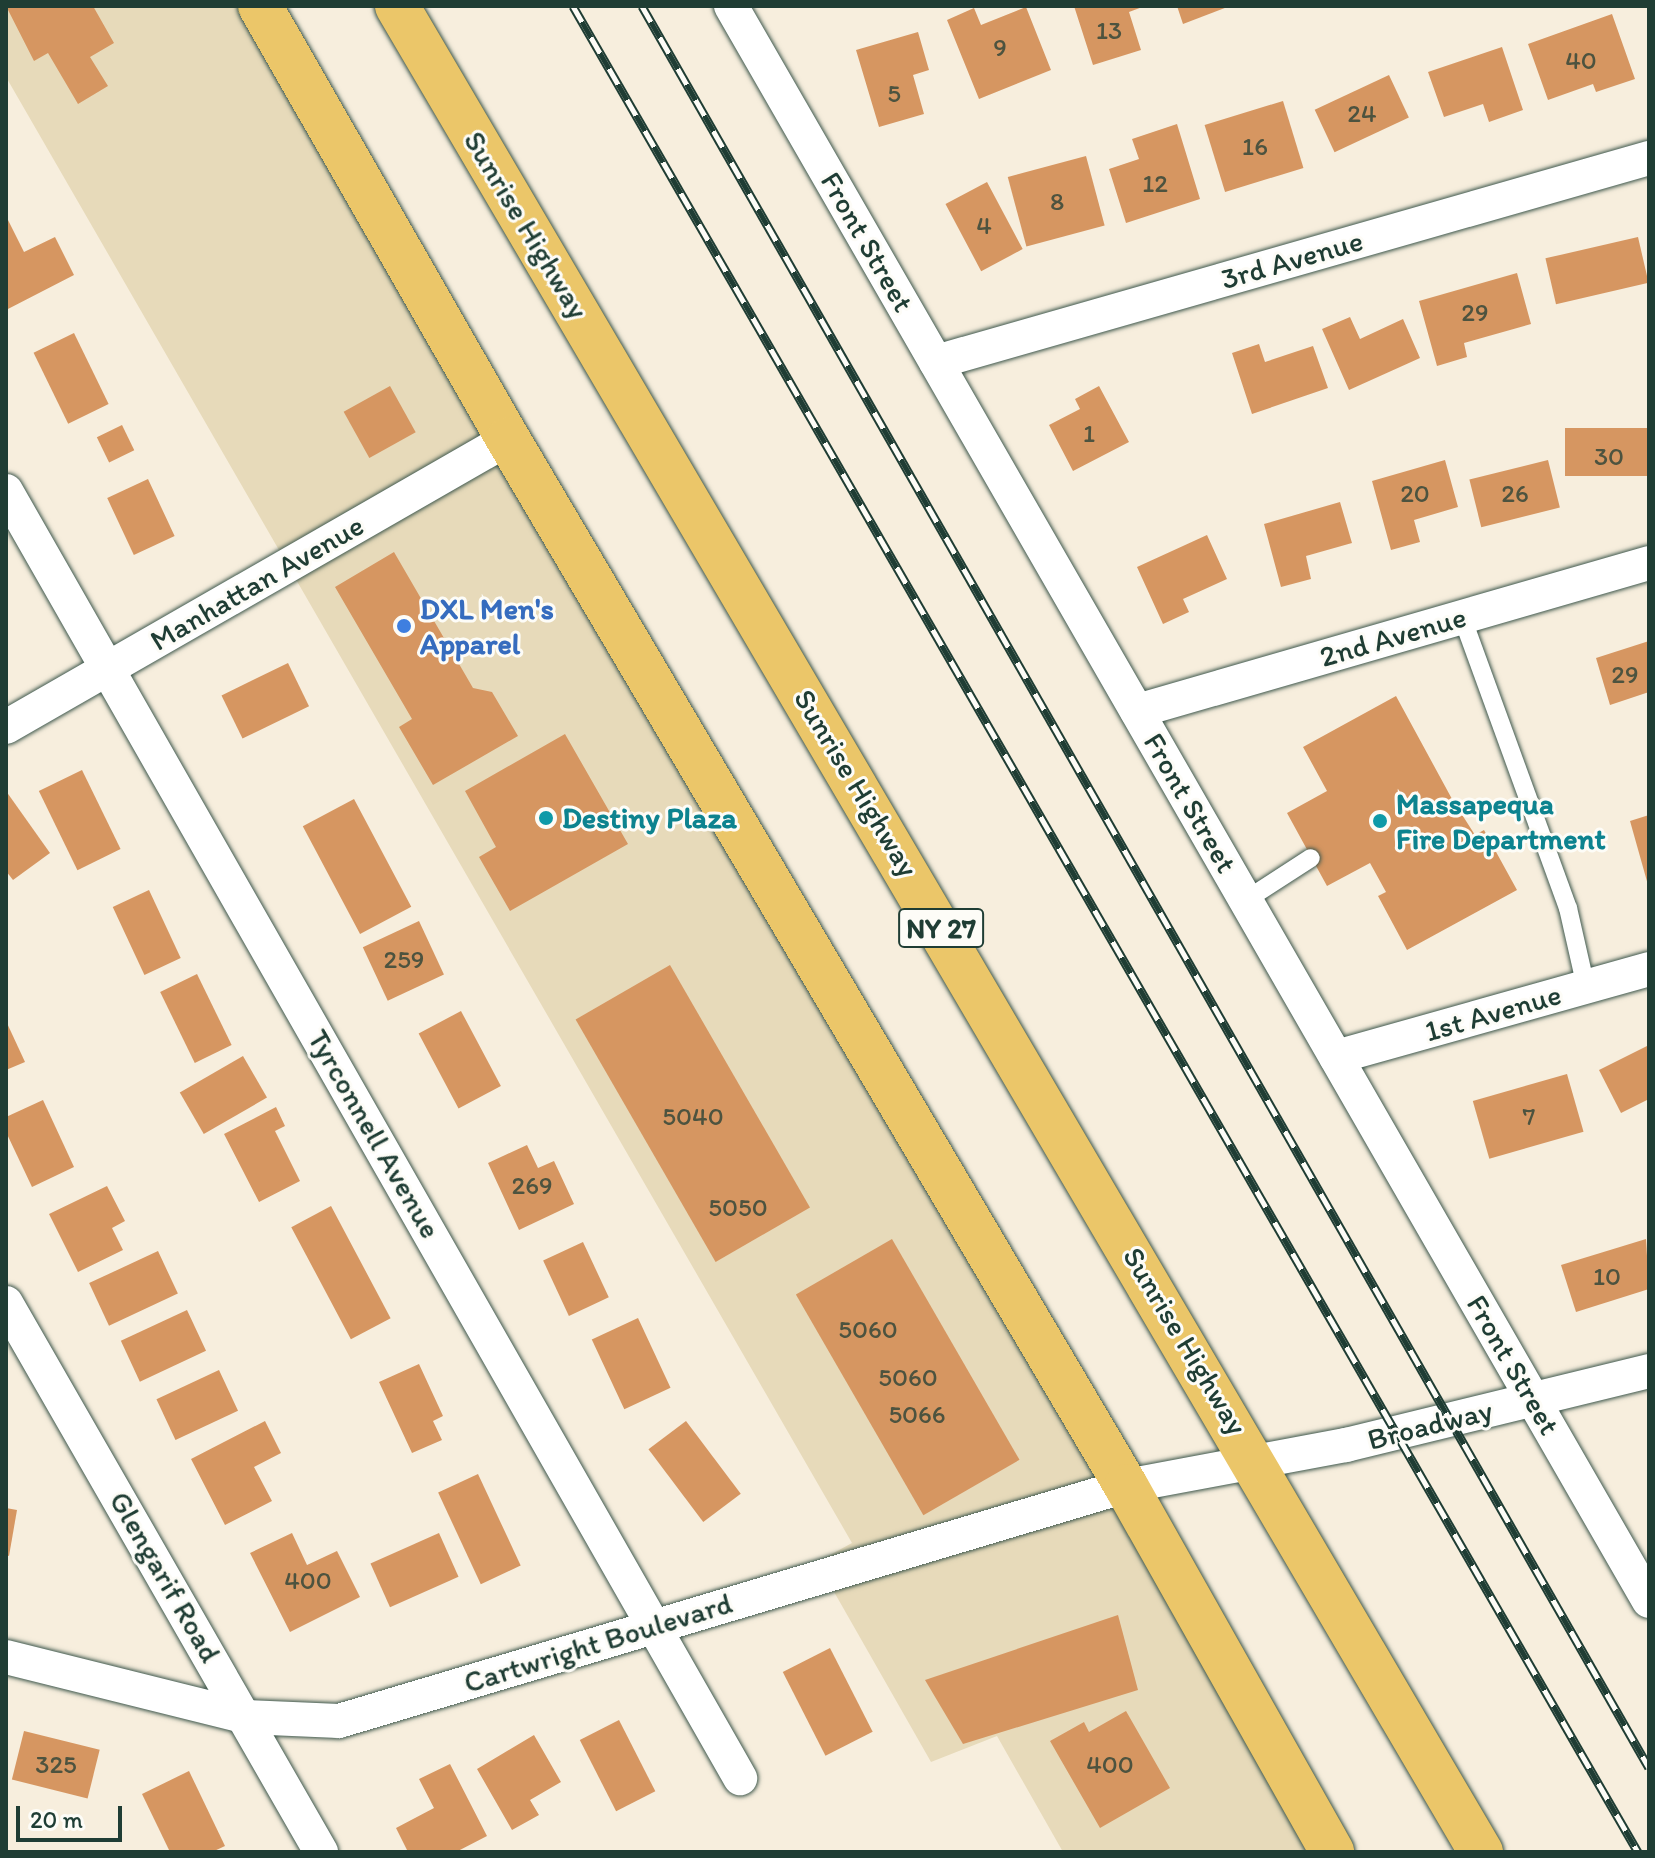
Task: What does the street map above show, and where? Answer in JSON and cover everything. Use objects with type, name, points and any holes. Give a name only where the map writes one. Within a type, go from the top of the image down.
[{"type":"highway","points":[[260,6],[508,439],[1126,1486],[1332,1852]]},
{"type":"highway","name":"Sunrise Highway","points":[[397,6],[1255,1460],[1481,1852]]},
{"type":"street","name":"Front Street","points":[[744,9],[936,362],[1649,1601]]},
{"type":"street","name":"3rd Avenue","points":[[936,362],[1649,158]]},
{"type":"street","name":"Manhattan Avenue","points":[[6,727],[508,439]]},
{"type":"street","name":"Tyrconnell Avenue","points":[[6,491],[740,1778]]},
{"type":"street","name":"2nd Avenue","points":[[1137,711],[1649,563]]},
{"type":"street","name":"1st Avenue","points":[[1336,1057],[1649,969]]},
{"type":"street","name":"Glengarif Road","points":[[6,1303],[321,1852]]},
{"type":"street","name":"Broadway","points":[[1184,1472],[1346,1445],[1649,1371]]},
{"type":"street","name":"Cartwright Boulevard","points":[[6,1657],[246,1717],[339,1721],[1126,1486],[1184,1472]]},
{"type":"lane","points":[[1462,617],[1568,908],[1586,987]]},
{"type":"lane","points":[[1246,900],[1311,858]]},
{"type":"shaded area","points":[[6,6],[262,6],[1311,1852],[1063,1852],[997,1736],[931,1762],[817,1562],[852,1543],[6,77]]},
{"type":"building","points":[[6,6],[93,6],[114,43],[90,57],[108,86],[78,104],[48,53],[34,61]]},
{"type":"building","points":[[1074,6],[1145,6],[1129,12],[1141,50],[1093,65]]},
{"type":"building","points":[[1177,6],[1230,6],[1183,24]]},
{"type":"building","points":[[1026,7],[1051,70],[979,99],[947,20],[974,8],[981,25]]},
{"type":"building","points":[[1612,14],[1635,79],[1596,92],[1593,84],[1548,100],[1528,44]]},
{"type":"building","points":[[918,32],[929,70],[913,75],[924,114],[879,127],[856,50]]},
{"type":"building","points":[[1502,47],[1523,110],[1489,122],[1483,104],[1444,117],[1428,72]]},
{"type":"building","points":[[1389,75],[1409,118],[1335,152],[1315,110]]},
{"type":"building","points":[[1283,101],[1303,168],[1225,192],[1205,125]]},
{"type":"building","points":[[1177,124],[1200,199],[1126,223],[1109,169],[1139,159],[1132,139]]},
{"type":"building","points":[[1086,156],[1105,226],[1026,247],[1008,177]]},
{"type":"building","points":[[987,182],[1023,249],[981,271],[946,204]]},
{"type":"building","points":[[6,216],[24,252],[55,237],[74,275],[6,310]]},
{"type":"building","points":[[1638,237],[1649,283],[1556,304],[1545,258]]},
{"type":"building","points":[[1517,273],[1531,324],[1464,343],[1467,357],[1437,366],[1419,301]]},
{"type":"building","points":[[1350,317],[1360,339],[1403,319],[1420,358],[1349,390],[1322,329]]},
{"type":"building","points":[[74,333],[109,404],[68,424],[34,353]]},
{"type":"building","points":[[1259,344],[1265,362],[1313,346],[1328,388],[1252,414],[1232,353]]},
{"type":"building","points":[[390,386],[416,432],[369,458],[344,412]]},
{"type":"building","points":[[1099,386],[1129,442],[1073,471],[1049,425],[1080,409],[1075,399]]},
{"type":"building","points":[[122,425],[134,450],[109,462],[97,437]]},
{"type":"building","points":[[1565,428],[1649,428],[1649,476],[1565,476]]},
{"type":"building","points":[[1445,460],[1458,507],[1414,520],[1420,542],[1391,550],[1372,481]]},
{"type":"building","points":[[1548,460],[1560,508],[1481,527],[1469,480]]},
{"type":"building","points":[[148,479],[175,536],[134,555],[107,498]]},
{"type":"building","points":[[1340,502],[1352,543],[1306,556],[1311,579],[1281,587],[1264,524]]},
{"type":"building","points":[[1207,535],[1227,579],[1183,599],[1189,612],[1163,624],[1137,567]]},
{"type":"building","points":[[394,552],[473,688],[492,692],[518,736],[433,785],[399,727],[412,719],[335,587]]},
{"type":"building","points":[[1649,641],[1649,692],[1610,705],[1596,658]]},
{"type":"building","points":[[288,663],[309,706],[243,739],[221,695]]},
{"type":"building","name":"Massapequa Fire Department","points":[[1396,696],[1452,799],[1475,835],[1484,830],[1517,890],[1407,950],[1378,896],[1386,892],[1370,863],[1327,886],[1287,813],[1327,791],[1303,747]]},
{"type":"building","name":"Destiny Plaza","points":[[565,734],[628,844],[510,911],[479,857],[496,847],[465,791]]},
{"type":"building","points":[[82,770],[121,849],[77,870],[39,791]]},
{"type":"building","points":[[6,791],[50,853],[13,880],[6,871]]},
{"type":"building","points":[[354,799],[411,907],[360,934],[303,826]]},
{"type":"building","points":[[1649,815],[1649,885],[1648,885],[1630,821]]},
{"type":"building","points":[[149,890],[181,958],[144,975],[113,907]]},
{"type":"building","points":[[419,921],[444,974],[388,1001],[363,947]]},
{"type":"building","points":[[670,965],[810,1207],[716,1262],[576,1020]]},
{"type":"building","points":[[197,974],[232,1045],[195,1063],[160,992]]},
{"type":"building","points":[[461,1011],[501,1086],[459,1109],[419,1034]]},
{"type":"building","points":[[6,1021],[25,1062],[6,1070]]},
{"type":"building","points":[[1649,1045],[1649,1099],[1621,1113],[1599,1070]]},
{"type":"building","points":[[243,1056],[267,1098],[204,1134],[180,1092]]},
{"type":"building","points":[[1567,1074],[1584,1132],[1489,1159],[1473,1101]]},
{"type":"building","points":[[43,1100],[74,1167],[32,1187],[6,1132],[6,1117]]},
{"type":"building","points":[[276,1107],[285,1126],[275,1131],[300,1181],[259,1202],[224,1134]]},
{"type":"building","points":[[527,1145],[538,1168],[554,1161],[574,1204],[519,1230],[488,1163]]},
{"type":"building","points":[[107,1186],[125,1221],[112,1228],[123,1250],[78,1272],[49,1214]]},
{"type":"building","points":[[331,1206],[391,1318],[351,1339],[291,1227]]},
{"type":"building","points":[[892,1239],[1019,1460],[923,1515],[796,1294]]},
{"type":"building","points":[[1646,1239],[1649,1289],[1576,1312],[1561,1265]]},
{"type":"building","points":[[583,1242],[609,1297],[569,1316],[543,1261]]},
{"type":"building","points":[[158,1251],[178,1294],[109,1326],[89,1283]]},
{"type":"building","points":[[187,1310],[206,1351],[140,1382],[121,1341]]},
{"type":"building","points":[[638,1318],[671,1388],[624,1409],[592,1340]]},
{"type":"building","points":[[419,1364],[443,1416],[433,1421],[442,1440],[412,1453],[379,1382]]},
{"type":"building","points":[[219,1370],[238,1411],[175,1440],[156,1399]]},
{"type":"building","points":[[265,1421],[281,1453],[254,1467],[272,1501],[225,1525],[191,1459]]},
{"type":"building","points":[[686,1421],[741,1494],[703,1522],[648,1449]]},
{"type":"building","points":[[478,1474],[521,1566],[481,1584],[438,1493]]},
{"type":"building","points":[[6,1508],[17,1510],[9,1556],[6,1555]]},
{"type":"building","points":[[292,1533],[307,1565],[337,1551],[360,1597],[290,1632],[250,1553]]},
{"type":"building","points":[[439,1533],[459,1577],[390,1607],[370,1564]]},
{"type":"building","points":[[1118,1615],[1138,1690],[963,1744],[925,1680]]},
{"type":"building","points":[[830,1648],[873,1732],[825,1756],[783,1672]]},
{"type":"building","points":[[1126,1711],[1170,1788],[1100,1828],[1050,1741],[1084,1722],[1089,1732]]},
{"type":"building","points":[[619,1720],[655,1791],[616,1811],[580,1740]]},
{"type":"building","points":[[24,1731],[100,1750],[88,1798],[12,1780]]},
{"type":"building","points":[[534,1735],[561,1782],[530,1800],[539,1815],[512,1830],[477,1769]]},
{"type":"building","points":[[450,1764],[487,1836],[456,1852],[408,1852],[396,1828],[434,1808],[419,1779]]},
{"type":"building","points":[[189,1771],[225,1846],[212,1852],[170,1852],[142,1794]]},
{"type":"railway","points":[[573,6],[1638,1852]]},
{"type":"railway","points":[[642,6],[1649,1768]]},
{"type":"place","name":"DXL Men's Apparel","points":[[404,626]]},
{"type":"place","name":"Destiny Plaza","points":[[546,818]]},
{"type":"place","name":"Massapequa Fire Department","points":[[1380,821]]}]
